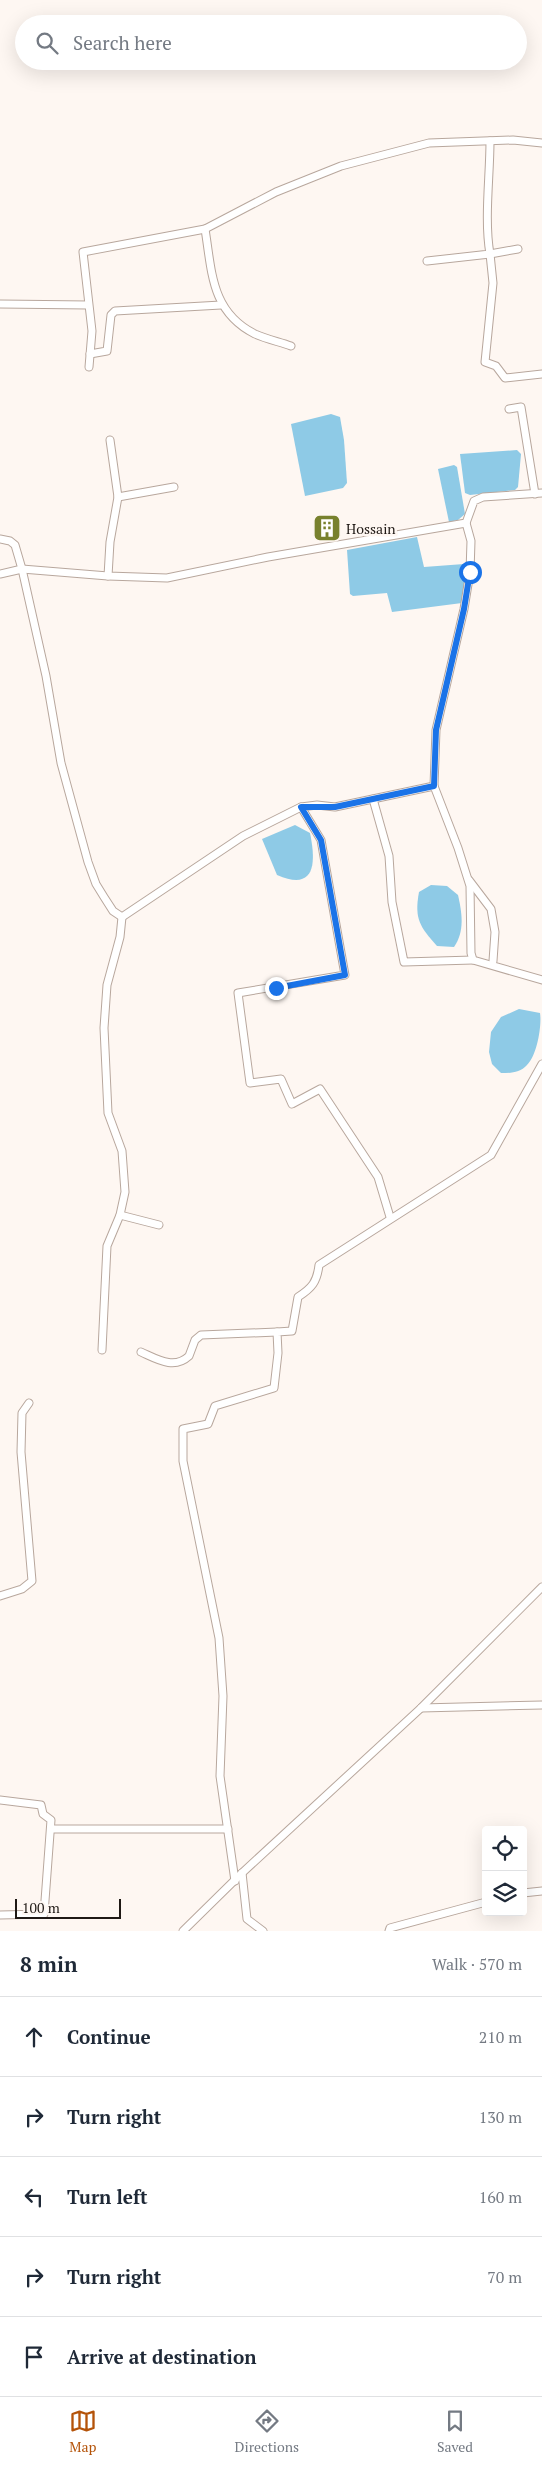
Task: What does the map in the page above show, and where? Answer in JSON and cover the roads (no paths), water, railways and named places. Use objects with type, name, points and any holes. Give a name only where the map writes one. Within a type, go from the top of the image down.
[{"type":"street","points":[[89,367],[92,331],[83,252],[206,229],[276,192],[341,166],[429,143],[490,140],[542,143]]},
{"type":"street","points":[[490,140],[489,200],[486,220],[493,283],[485,362],[496,366],[505,378],[542,374]]},
{"type":"street","points":[[206,229],[211,264],[221,305],[234,321],[243,328],[257,335],[291,346]]},
{"type":"street","points":[[427,261],[518,249]]},
{"type":"street","points":[[0,304],[88,305]]},
{"type":"street","points":[[90,354],[107,351],[111,315],[116,311],[221,305]]},
{"type":"street","points":[[472,960],[470,954],[470,886],[434,786],[436,730],[464,609],[470,572],[471,541],[466,523],[474,501],[539,493],[521,407],[509,409]]},
{"type":"street","points":[[108,576],[110,542],[118,497],[110,440]]},
{"type":"street","points":[[118,497],[174,487]]},
{"type":"street","points":[[0,574],[22,569],[108,576],[167,578],[466,523]]},
{"type":"street","points":[[0,540],[10,541],[15,545],[22,569],[46,676],[61,763],[88,862],[96,884],[104,897],[114,911],[122,917]]},
{"type":"street","points":[[102,1350],[107,1246],[120,1216],[125,1192],[122,1151],[108,1113],[104,1028],[107,985],[119,944],[122,917],[243,836],[301,807],[335,807],[434,786]]},
{"type":"street","points":[[373,799],[390,856],[392,902],[404,962],[472,960],[542,980]]},
{"type":"street","points":[[301,807],[321,840],[345,975],[238,993],[250,1083],[281,1079],[292,1104],[320,1089],[378,1177],[390,1217]]},
{"type":"street","points":[[468,878],[491,909],[495,932],[493,961]]},
{"type":"street","points":[[141,1352],[164,1362],[179,1362],[189,1356],[195,1340],[201,1335],[253,1331],[292,1331],[298,1297],[313,1287],[318,1278],[319,1265],[491,1155],[542,1064]]},
{"type":"street","points":[[120,1216],[159,1225]]},
{"type":"street","points":[[235,1881],[220,1776],[222,1696],[219,1638],[182,1461],[183,1429],[208,1424],[215,1406],[274,1388],[278,1353],[277,1332]]},
{"type":"street","points":[[0,1596],[22,1589],[32,1581],[22,1452],[22,1413],[29,1403]]},
{"type":"street","points":[[183,1931],[242,1873],[422,1708],[542,1587]]},
{"type":"street","points":[[422,1708],[542,1705]]},
{"type":"street","points":[[0,1800],[41,1805],[43,1814],[51,1820],[44,1914],[0,1915]]},
{"type":"street","points":[[50,1830],[228,1829]]},
{"type":"street","points":[[242,1873],[247,1919],[263,1931]]},
{"type":"street","points":[[527,1893],[542,1891]]},
{"type":"street","points":[[388,1931],[390,1928],[482,1903]]},
{"type":"water","points":[[331,414],[340,417],[344,440],[347,483],[343,488],[305,496],[291,424]]},
{"type":"water","points":[[517,450],[521,454],[518,487],[515,490],[470,495],[465,493],[460,454]]},
{"type":"water","points":[[454,465],[457,467],[465,514],[458,520],[449,522],[438,469]]},
{"type":"water","points":[[417,537],[424,567],[464,564],[467,578],[462,603],[392,612],[387,593],[353,596],[350,594],[347,550]]},
{"type":"water","points":[[295,825],[310,833],[313,854],[310,871],[306,877],[299,880],[277,875],[262,839]]},
{"type":"water","points":[[431,885],[447,886],[458,895],[461,928],[454,947],[437,946],[420,922],[417,909],[419,892]]},
{"type":"water","points":[[519,1009],[540,1013],[536,1048],[531,1061],[524,1068],[515,1072],[501,1073],[492,1064],[489,1052],[491,1032],[501,1017]]},
{"type":"place","name":"Hossain","points":[[327,528]]}]
